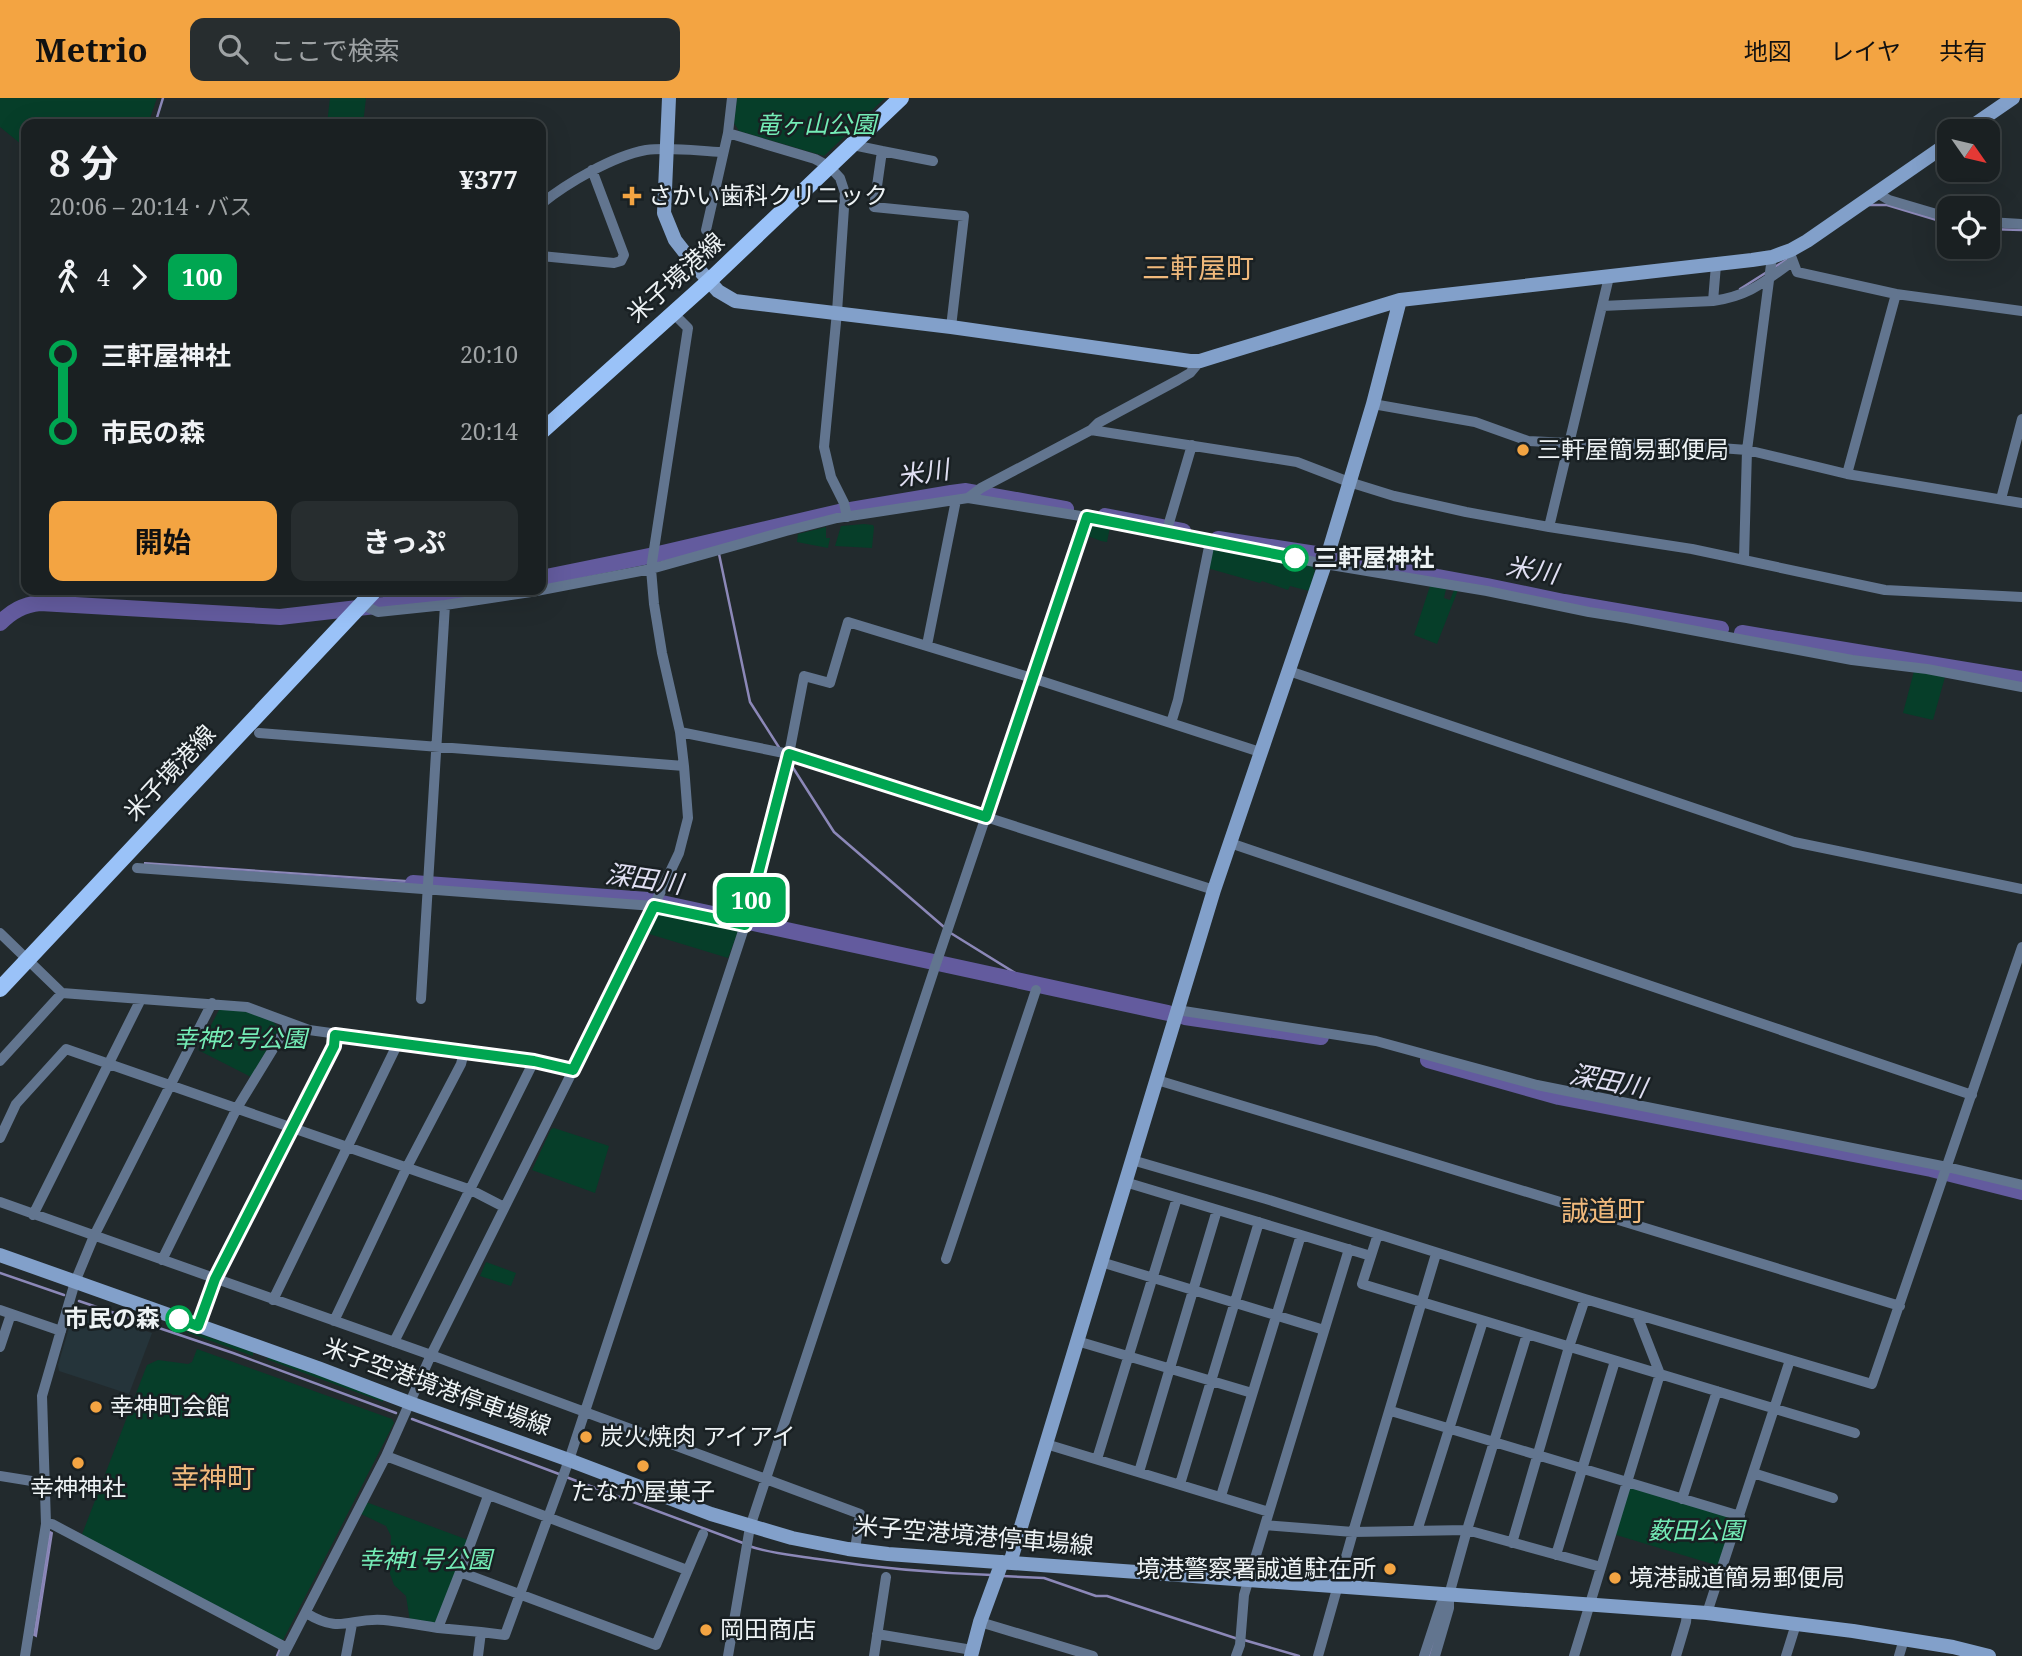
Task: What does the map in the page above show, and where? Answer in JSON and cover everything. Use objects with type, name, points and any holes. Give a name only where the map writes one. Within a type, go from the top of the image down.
[{"type":"main road","name":"米子境港線","points":[[546,427],[708,282],[901,98]]},
{"type":"main road","name":"米子境港線","points":[[0,989],[370,595]]},
{"type":"street","points":[[669,98],[664,213],[675,240],[708,282],[735,301],[1200,361],[1400,300],[1792,256]]},
{"type":"street","points":[[706,230],[728,133],[732,98]]},
{"type":"street","points":[[1982,119],[2013,98]]},
{"type":"street","points":[[728,133],[815,159],[830,167],[840,178],[845,193],[824,447],[831,477],[844,503],[847,517]]},
{"type":"street","points":[[853,145],[933,160]]},
{"type":"street","points":[[546,200],[592,170],[645,150],[722,152]]},
{"type":"street","points":[[882,151],[874,207],[964,216],[951,327]]},
{"type":"street","points":[[1602,306],[1713,302],[1733,298],[1769,280],[1792,256],[1937,151]]},
{"type":"street","points":[[546,256],[614,262],[621,261],[624,256],[592,170]]},
{"type":"street","points":[[1877,193],[1889,200],[1937,214]]},
{"type":"street","points":[[2000,223],[2022,224]]},
{"type":"street","points":[[1792,256],[1797,272],[1896,294],[2022,311]]},
{"type":"street","points":[[1744,559],[1747,450],[1772,257]]},
{"type":"street","points":[[1713,302],[1716,265]]},
{"type":"street","points":[[1549,527],[1609,277]]},
{"type":"street","points":[[1847,474],[1896,294]]},
{"type":"street","points":[[877,1634],[972,1653],[980,1622],[1006,1562],[1046,1444],[1214,890],[1325,564],[1373,404],[1400,300]]},
{"type":"street","points":[[46,1524],[52,1524],[285,1652],[306,1612],[386,1456],[431,1355],[679,853],[688,818],[684,766],[680,732],[662,653],[651,569],[688,328],[673,313]]},
{"type":"street","points":[[968,498],[981,488],[1091,430],[1098,423],[1190,373],[1200,361]]},
{"type":"street","points":[[1373,404],[1475,422],[1528,441],[1666,444],[1747,450],[1847,474],[2022,503]]},
{"type":"street","points":[[2001,499],[2022,419]]},
{"type":"street","points":[[1091,430],[1297,462],[1349,482],[1418,501],[1549,527],[1692,549],[1885,590],[2022,597]]},
{"type":"street","points":[[1166,533],[1192,445]]},
{"type":"street","points":[[546,589],[651,569],[847,517],[968,498],[1087,517],[1325,564],[1486,591],[1852,660],[1927,669],[2022,687]]},
{"type":"street","points":[[927,645],[956,500]]},
{"type":"street","points":[[729,1656],[750,1527],[1087,517]]},
{"type":"street","points":[[1171,723],[1210,542]]},
{"type":"street","points":[[361,604],[378,612],[511,595]]},
{"type":"street","points":[[421,999],[445,605]]},
{"type":"street","points":[[306,1612],[318,1620],[335,1625],[384,1620],[505,1635],[569,1460],[745,925],[789,754],[804,676],[831,683],[848,622],[1261,752]]},
{"type":"street","points":[[1289,671],[1794,842],[2022,889]]},
{"type":"street","points":[[680,732],[789,754],[1214,890]]},
{"type":"street","points":[[259,733],[684,766]]},
{"type":"street","points":[[1230,843],[1972,1095]]},
{"type":"street","points":[[137,868],[654,906],[745,925]]},
{"type":"street","points":[[0,933],[62,993],[247,1007],[309,1030],[534,1061],[573,1070]]},
{"type":"street","points":[[1132,1160],[1872,1384],[2022,947]]},
{"type":"street","points":[[946,1259],[1036,990]]},
{"type":"street","points":[[0,1061],[62,993]]},
{"type":"street","points":[[33,1215],[141,999]]},
{"type":"street","points":[[25,1656],[46,1524],[42,1396],[75,1282],[94,1237],[212,1003]]},
{"type":"street","points":[[1177,1010],[1376,1041],[1537,1085],[1947,1167],[2022,1185]]},
{"type":"street","points":[[162,1260],[237,1108],[289,1023]]},
{"type":"street","points":[[198,1326],[215,1279],[334,1046],[335,1035]]},
{"type":"street","points":[[273,1300],[398,1044]]},
{"type":"street","points":[[0,1138],[16,1104],[66,1048],[471,1190],[504,1208]]},
{"type":"street","points":[[334,1321],[407,1167],[461,1064],[464,1052]]},
{"type":"street","points":[[394,1342],[534,1061]]},
{"type":"street","points":[[1157,1080],[1900,1307]]},
{"type":"street","points":[[1125,1182],[1371,1256]]},
{"type":"street","points":[[1097,1460],[1177,1198]]},
{"type":"street","points":[[0,1202],[431,1355],[860,1514],[855,1550]]},
{"type":"street","points":[[1139,1472],[1217,1210]]},
{"type":"street","points":[[1180,1484],[1259,1222]]},
{"type":"street","points":[[1378,1234],[1362,1284],[1856,1433]]},
{"type":"street","points":[[1221,1496],[1301,1235]]},
{"type":"street","points":[[1236,1656],[1240,1645],[1248,1579],[1349,1249]]},
{"type":"street","points":[[1318,1656],[1436,1254]]},
{"type":"street","name":"米子空港境港停車場線","points":[[0,1255],[318,1368],[711,1514],[792,1538],[855,1550],[1687,1612],[1853,1631],[1989,1656]]},
{"type":"street","points":[[1101,1262],[1324,1330]]},
{"type":"street","points":[[1512,1543],[1585,1299]]},
{"type":"street","points":[[0,1310],[61,1331]]},
{"type":"street","points":[[0,1347],[11,1314]]},
{"type":"street","points":[[1574,1656],[1660,1374],[1637,1315]]},
{"type":"street","points":[[1418,1531],[1483,1321]]},
{"type":"street","points":[[1435,1656],[1467,1530],[1527,1335]]},
{"type":"street","points":[[1077,1341],[1252,1393]]},
{"type":"street","points":[[1707,1614],[1790,1360]]},
{"type":"street","points":[[1556,1555],[1615,1361]]},
{"type":"street","points":[[1682,1499],[1717,1391]]},
{"type":"street","points":[[1391,1411],[1740,1516]]},
{"type":"street","points":[[1046,1444],[1269,1512]]},
{"type":"street","points":[[386,1456],[687,1570]]},
{"type":"street","points":[[1753,1473],[1833,1498]]},
{"type":"street","points":[[0,1476],[44,1483]]},
{"type":"street","points":[[438,1628],[488,1496]]},
{"type":"street","points":[[1265,1525],[1353,1532],[1467,1530],[1601,1566]]},
{"type":"street","points":[[460,1572],[656,1645],[703,1534]]},
{"type":"street","points":[[874,1656],[886,1577]]},
{"type":"street","points":[[1424,1656],[1441,1604],[1449,1595]]},
{"type":"street","points":[[1676,1656],[1687,1612]]},
{"type":"street","points":[[980,1622],[1093,1656]]},
{"type":"street","points":[[346,1656],[352,1624]]},
{"type":"street","points":[[1786,1656],[1796,1624]]},
{"type":"street","points":[[478,1656],[481,1632]]},
{"type":"street","points":[[1899,1656],[1904,1639]]},
{"type":"shaded area","points":[[145,865],[422,882],[422,885]]},
{"type":"shaded area","points":[[79,1309],[152,1333],[129,1394],[59,1371],[58,1365],[74,1311]]},
{"type":"shaded area","points":[[50,1532],[52,1533],[36,1636],[34,1635]]},
{"type":"green space","points":[[0,98],[157,98],[150,119],[21,119],[21,144],[0,127]]},
{"type":"green space","points":[[330,98],[366,98],[364,119],[328,119]]},
{"type":"green space","name":"竜ヶ山公園","points":[[737,98],[885,98],[824,156],[739,131],[734,123]]},
{"type":"green space","points":[[1089,523],[1110,527],[1107,542],[1085,535]]},
{"type":"green space","points":[[864,524],[874,527],[872,548],[835,546],[841,526]]},
{"type":"green space","points":[[826,527],[826,538],[830,538],[828,548],[797,542],[798,534]]},
{"type":"green space","points":[[1212,548],[1291,559],[1314,566],[1309,591],[1290,586],[1288,590],[1207,568]]},
{"type":"green space","points":[[1430,586],[1446,589],[1444,598],[1450,600],[1454,590],[1458,590],[1437,644],[1414,635]]},
{"type":"green space","points":[[1914,671],[1945,677],[1933,720],[1903,713]]},
{"type":"green space","points":[[657,909],[739,929],[728,958],[646,933]]},
{"type":"green space","name":"幸神2号公園","points":[[220,1008],[261,1015],[275,1023],[279,1029],[251,1077],[198,1050]]},
{"type":"green space","points":[[551,1129],[609,1146],[595,1193],[532,1170]]},
{"type":"green space","points":[[486,1262],[516,1273],[511,1286],[480,1276]]},
{"type":"green space","points":[[188,1330],[253,1352],[253,1356],[186,1332]]},
{"type":"green space","name":"市民の森","points":[[197,1349],[392,1419],[394,1423],[283,1640],[280,1641],[81,1537],[147,1365],[158,1360],[188,1364],[192,1362]]},
{"type":"green space","points":[[271,1357],[383,1399],[383,1402],[266,1359]]},
{"type":"green space","name":"薮田公園","points":[[1628,1485],[1736,1515],[1719,1566],[1613,1534]]},
{"type":"green space","name":"幸神1号公園","points":[[366,1502],[468,1540],[439,1621],[433,1625],[410,1621],[406,1596],[394,1585],[390,1574],[391,1536],[386,1526],[361,1514]]},
{"type":"waterway","points":[[157,119],[163,98]]},
{"type":"waterway","points":[[1869,205],[1887,205],[1937,220]]},
{"type":"waterway","points":[[2000,229],[2022,230]]},
{"type":"waterway","points":[[1773,268],[1788,259]]},
{"type":"waterway","points":[[1740,289],[1767,272]]},
{"type":"waterway","name":"米川","points":[[546,577],[839,512],[966,491],[1066,509]]},
{"type":"waterway","name":"米川","points":[[1105,516],[1183,531]]},
{"type":"waterway","name":"米川","points":[[1218,539],[1316,554]]},
{"type":"waterway","points":[[719,554],[750,702],[780,749]]},
{"type":"waterway","name":"米川","points":[[1335,558],[1721,629]]},
{"type":"waterway","points":[[32,604],[37,595]]},
{"type":"waterway","name":"米川","points":[[0,623],[18,609],[40,603],[280,617],[443,595]]},
{"type":"waterway","name":"米川","points":[[1742,633],[2022,679]]},
{"type":"waterway","points":[[790,763],[834,832],[944,927]]},
{"type":"waterway","name":"深田川","points":[[413,883],[648,900],[1168,1013]]},
{"type":"waterway","points":[[949,932],[1036,986]]},
{"type":"waterway","name":"深田川","points":[[1185,1017],[1321,1037]]},
{"type":"waterway","name":"深田川","points":[[1428,1060],[1559,1097],[1931,1169],[2022,1192]]},
{"type":"waterway","points":[[0,1273],[64,1295]]},
{"type":"waterway","points":[[79,1301],[233,1353],[396,1413]]},
{"type":"waterway","points":[[412,1419],[559,1474]]},
{"type":"waterway","points":[[566,1477],[743,1543]]},
{"type":"waterway","points":[[749,1546],[774,1553],[862,1565],[992,1575]]},
{"type":"waterway","points":[[1002,1576],[1044,1578],[1238,1639]]},
{"type":"waterway","points":[[1429,1656],[1437,1631]]},
{"type":"waterway","points":[[1244,1640],[1299,1656]]},
{"type":"waterway","points":[[277,1656],[280,1649]]},
{"type":"bus line","name":"100","points":[[179,1319],[198,1326],[215,1279],[334,1046],[335,1035],[534,1061],[573,1070],[654,906],[745,925],[789,754],[986,817],[1087,517],[1295,558]]},
{"type":"place","name":"さかい歯科クリニック","points":[[632,196]]},
{"type":"place","name":"三軒屋簡易郵便局","points":[[1523,450]]},
{"type":"place","name":"三軒屋神社","points":[[1295,558]]},
{"type":"place","name":"市民の森","points":[[179,1319]]},
{"type":"place","name":"幸神町会館","points":[[96,1407]]},
{"type":"place","name":"炭火焼肉 アイアイ","points":[[586,1437]]},
{"type":"place","name":"幸神神社","points":[[78,1463]]},
{"type":"place","name":"たなか屋菓子","points":[[643,1466]]},
{"type":"place","name":"境港警察署誠道駐在所","points":[[1390,1569]]},
{"type":"place","name":"境港誠道簡易郵便局","points":[[1615,1578]]},
{"type":"place","name":"岡田商店","points":[[706,1630]]},
{"type":"district","name":"三軒屋町","points":[[1198,268]]},
{"type":"district","name":"誠道町","points":[[1603,1211]]},
{"type":"district","name":"幸神町","points":[[213,1478]]}]
